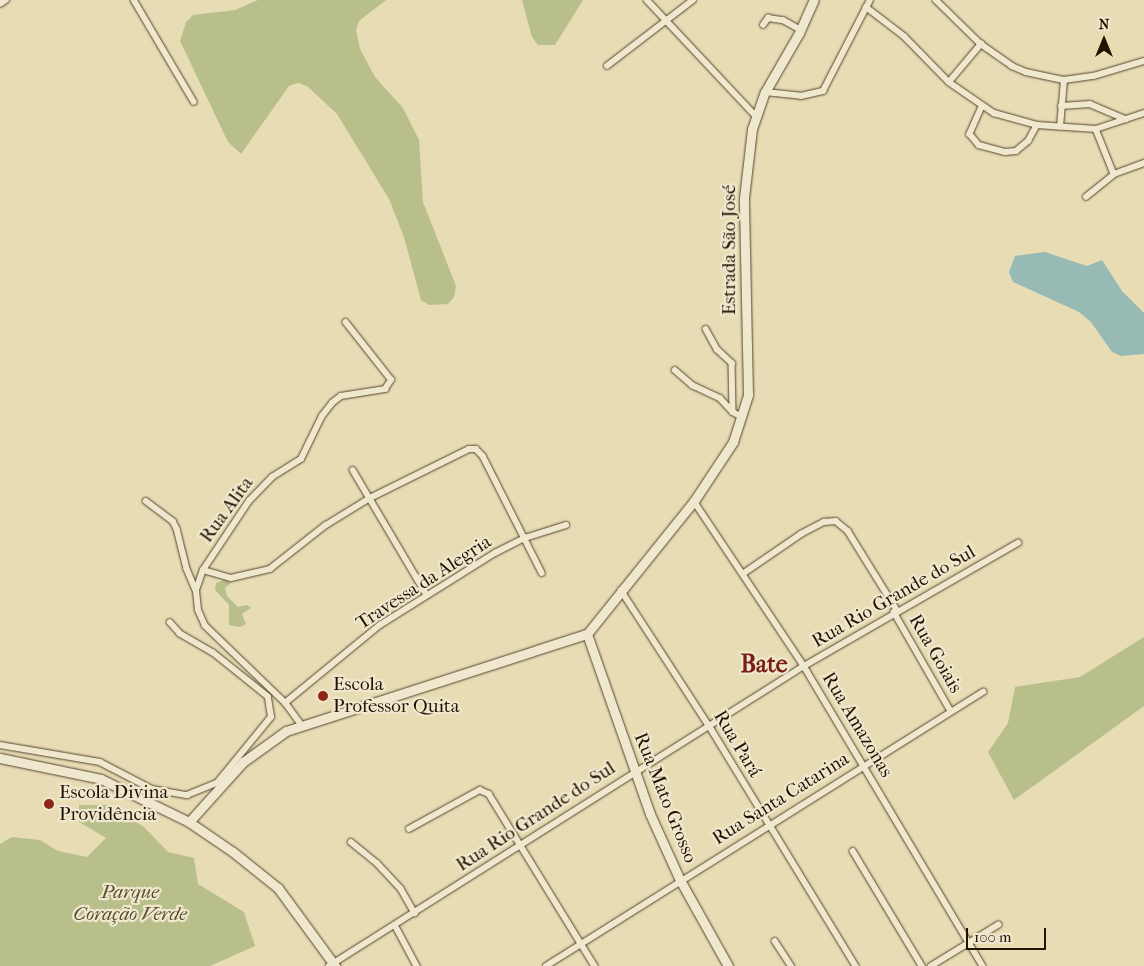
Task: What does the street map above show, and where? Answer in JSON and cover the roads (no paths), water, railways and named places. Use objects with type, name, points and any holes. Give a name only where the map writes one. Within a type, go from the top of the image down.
[{"type":"street","points":[[0,4],[6,0]]},
{"type":"street","points":[[134,0],[194,102]]},
{"type":"street","points":[[647,0],[669,20],[756,115]]},
{"type":"street","points":[[607,66],[693,0]]},
{"type":"street","points":[[765,92],[801,96],[824,90],[870,0]]},
{"type":"street","points":[[936,0],[981,44],[1012,66],[1064,80],[1094,76],[1144,61]]},
{"type":"street","name":"Estrada São José","points":[[587,634],[694,501],[724,458],[743,418],[748,395],[744,198],[756,115],[765,92],[801,30],[812,1]]},
{"type":"street","points":[[866,7],[904,36],[949,82],[982,107],[1011,120],[1037,125],[1096,128],[1144,113]]},
{"type":"street","points":[[763,25],[768,18],[783,20],[801,30]]},
{"type":"street","points":[[949,82],[981,44]]},
{"type":"street","points":[[1060,127],[1064,80]]},
{"type":"street","points":[[1061,106],[1090,104],[1126,119]]},
{"type":"street","points":[[982,107],[970,134],[980,145],[1006,152],[1016,151],[1028,141],[1037,125]]},
{"type":"street","points":[[1096,128],[1114,174]]},
{"type":"street","points":[[1086,197],[1114,174],[1144,163]]},
{"type":"street","name":"Rua Alita","points":[[301,725],[285,703],[205,626],[198,610],[196,590],[203,570],[260,488],[301,459],[322,416],[332,403],[342,396],[385,389],[391,380],[346,323]]},
{"type":"street","points":[[706,329],[717,349],[732,363],[733,412]]},
{"type":"street","points":[[675,370],[692,385],[720,398],[733,412],[743,418]]},
{"type":"street","points":[[203,570],[231,578],[261,574],[326,524],[370,498],[461,452],[479,451],[542,574]]},
{"type":"street","points":[[353,470],[427,596]]},
{"type":"street","points":[[146,501],[173,521],[178,529],[187,569],[196,590]]},
{"type":"street","name":"Rua Amazonas","points":[[694,501],[744,573],[804,666],[983,966]]},
{"type":"street","name":"Rua Goiais","points":[[744,573],[820,524],[840,522],[896,611],[951,711]]},
{"type":"street","name":"Travessa da Alegria","points":[[285,703],[380,625],[525,538],[566,525]]},
{"type":"street","name":"Rua Rio Grande do Sul","points":[[333,965],[519,844],[710,727],[804,666],[896,611],[1018,543]]},
{"type":"street","name":"Rua Pará","points":[[622,590],[710,727],[856,966]]},
{"type":"street","points":[[0,745],[100,762],[152,789],[187,795],[217,783],[271,717],[268,697],[213,653],[180,634],[170,623]]},
{"type":"street","points":[[189,822],[243,762],[276,737],[301,725],[587,634]]},
{"type":"street","name":"Rua Mato Grosso","points":[[587,634],[634,772],[680,880],[728,966]]},
{"type":"street","name":"Rua Santa Catarina","points":[[546,966],[769,824],[983,692]]},
{"type":"street","points":[[0,758],[101,779],[189,822],[241,857],[278,888],[333,965]]},
{"type":"street","points":[[408,829],[480,790],[489,794],[580,945],[595,966]]},
{"type":"street","points":[[351,842],[377,863],[401,889],[415,913]]},
{"type":"street","points":[[853,851],[922,966]]},
{"type":"street","points":[[395,925],[417,966]]},
{"type":"street","points":[[931,966],[998,925]]},
{"type":"street","points":[[775,941],[791,966]]},
{"type":"water","points":[[1045,252],[1087,266],[1102,260],[1122,291],[1144,313],[1144,354],[1121,356],[1112,352],[1091,322],[1079,312],[1013,282],[1009,272],[1015,256]]},
{"type":"place","name":"Escola Professor Quita","points":[[323,696]]},
{"type":"place","name":"Escola Divina Providência","points":[[49,804]]},
{"type":"district","name":"Bate","points":[[764,665]]},
{"type":"park label","name":"Parque Coração Verde","points":[[130,904]]}]
